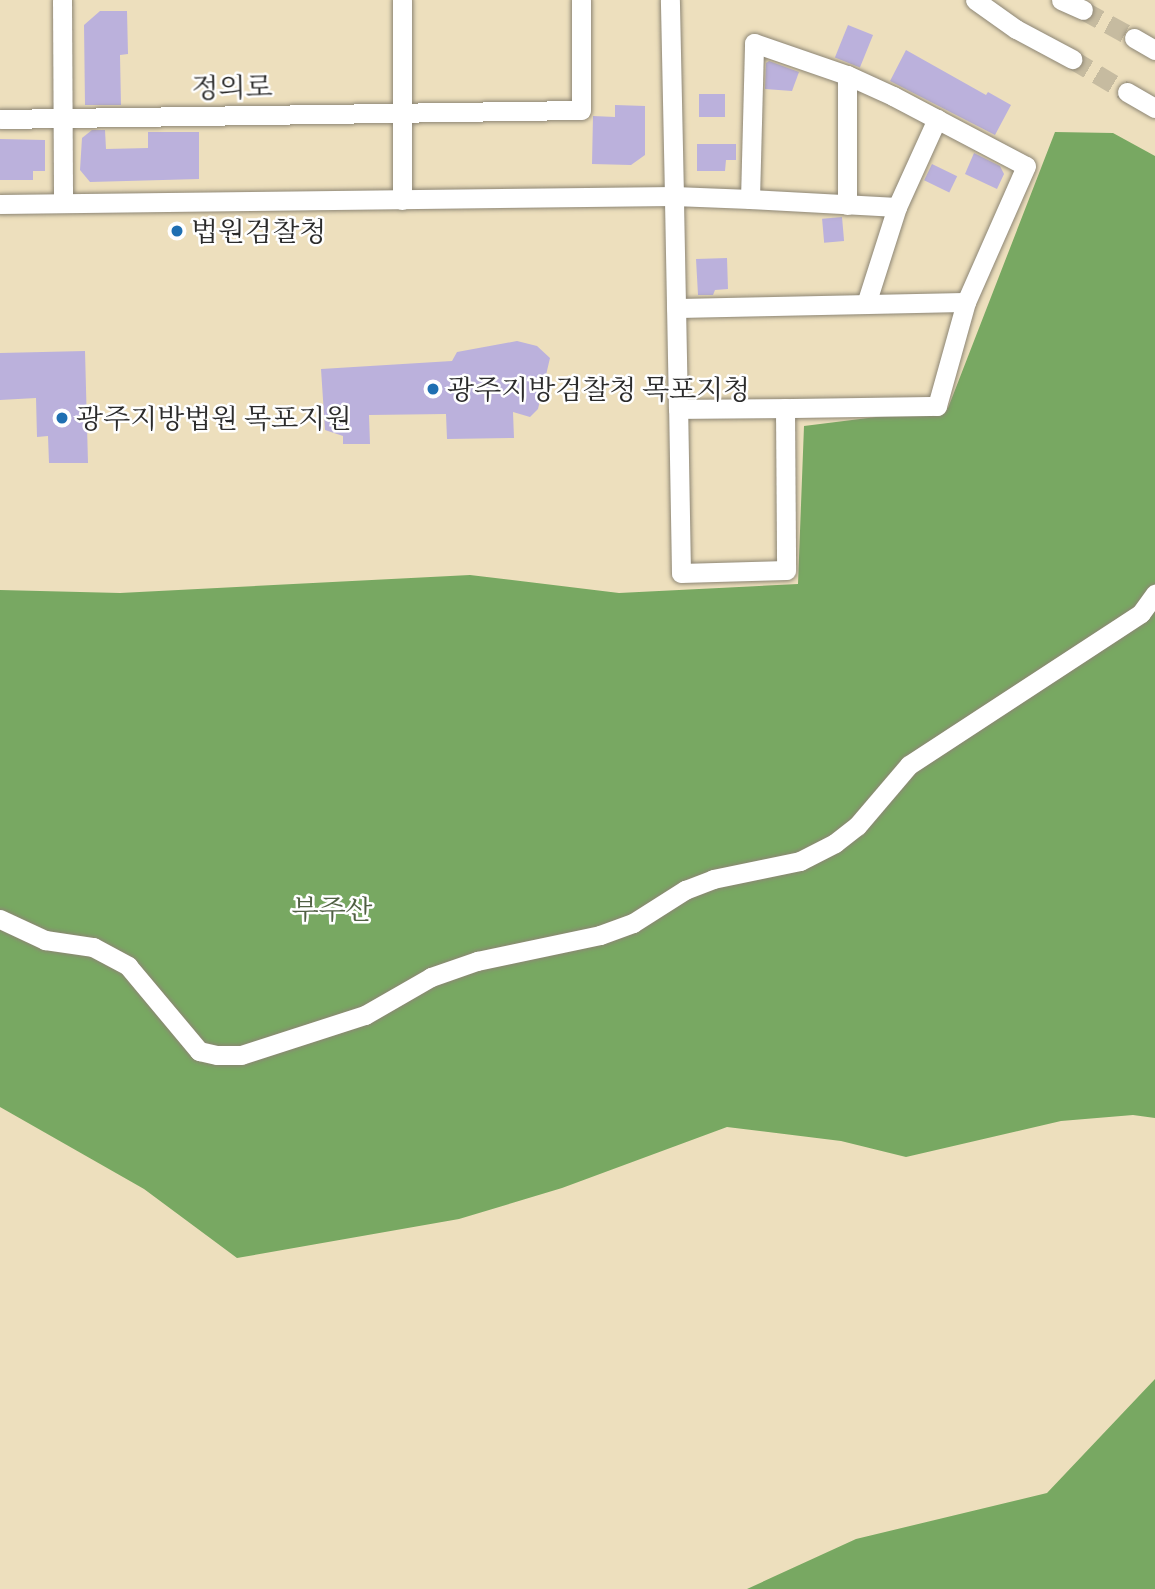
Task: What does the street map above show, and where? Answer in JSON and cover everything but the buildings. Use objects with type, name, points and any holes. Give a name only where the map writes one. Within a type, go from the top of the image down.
[{"type":"street","points":[[62,0],[63,203]]},
{"type":"street","points":[[402,0],[402,200]]},
{"type":"street","name":"정의로","points":[[0,118],[581,110],[581,0]]},
{"type":"street","points":[[670,0],[681,573],[786,570],[785,408]]},
{"type":"street","points":[[975,0],[1016,29],[1072,60]]},
{"type":"street","points":[[1061,0],[1083,10]]},
{"type":"street","points":[[1134,38],[1155,50]]},
{"type":"street","points":[[678,409],[937,406],[966,302],[1026,166],[847,75],[754,43],[750,200]]},
{"type":"street","points":[[847,75],[848,205]]},
{"type":"street","points":[[1127,92],[1155,108]]},
{"type":"street","points":[[866,304],[897,207],[937,119]]},
{"type":"street","points":[[0,204],[674,196],[897,207]]},
{"type":"street","points":[[676,308],[966,302]]},
{"type":"street","points":[[0,919],[45,940],[93,947],[128,966],[199,1051],[241,1055],[365,1015],[431,976],[477,961],[600,935],[633,923],[685,890],[713,879],[800,860],[835,843],[857,826],[909,765],[1141,613],[1155,594]]},
{"type":"green space","name":"부주산","points":[[1055,132],[1113,133],[1155,156],[1155,1118],[1133,1115],[1061,1121],[906,1157],[841,1141],[727,1127],[562,1188],[459,1219],[237,1258],[144,1189],[0,1107],[0,590],[120,593],[470,575],[619,593],[798,584],[804,426],[948,408]]},
{"type":"green space","points":[[1155,1379],[1155,1589],[747,1589],[856,1539],[1047,1493]]},
{"type":"tunnel","points":[[1083,10],[1134,38]]},
{"type":"tunnel","points":[[1072,59],[1127,92]]},
{"type":"place","name":"법원검찰청","points":[[177,231]]},
{"type":"place","name":"광주지방검찰청 목포지청","points":[[433,389]]},
{"type":"place","name":"광주지방법원 목포지원","points":[[62,418]]}]
